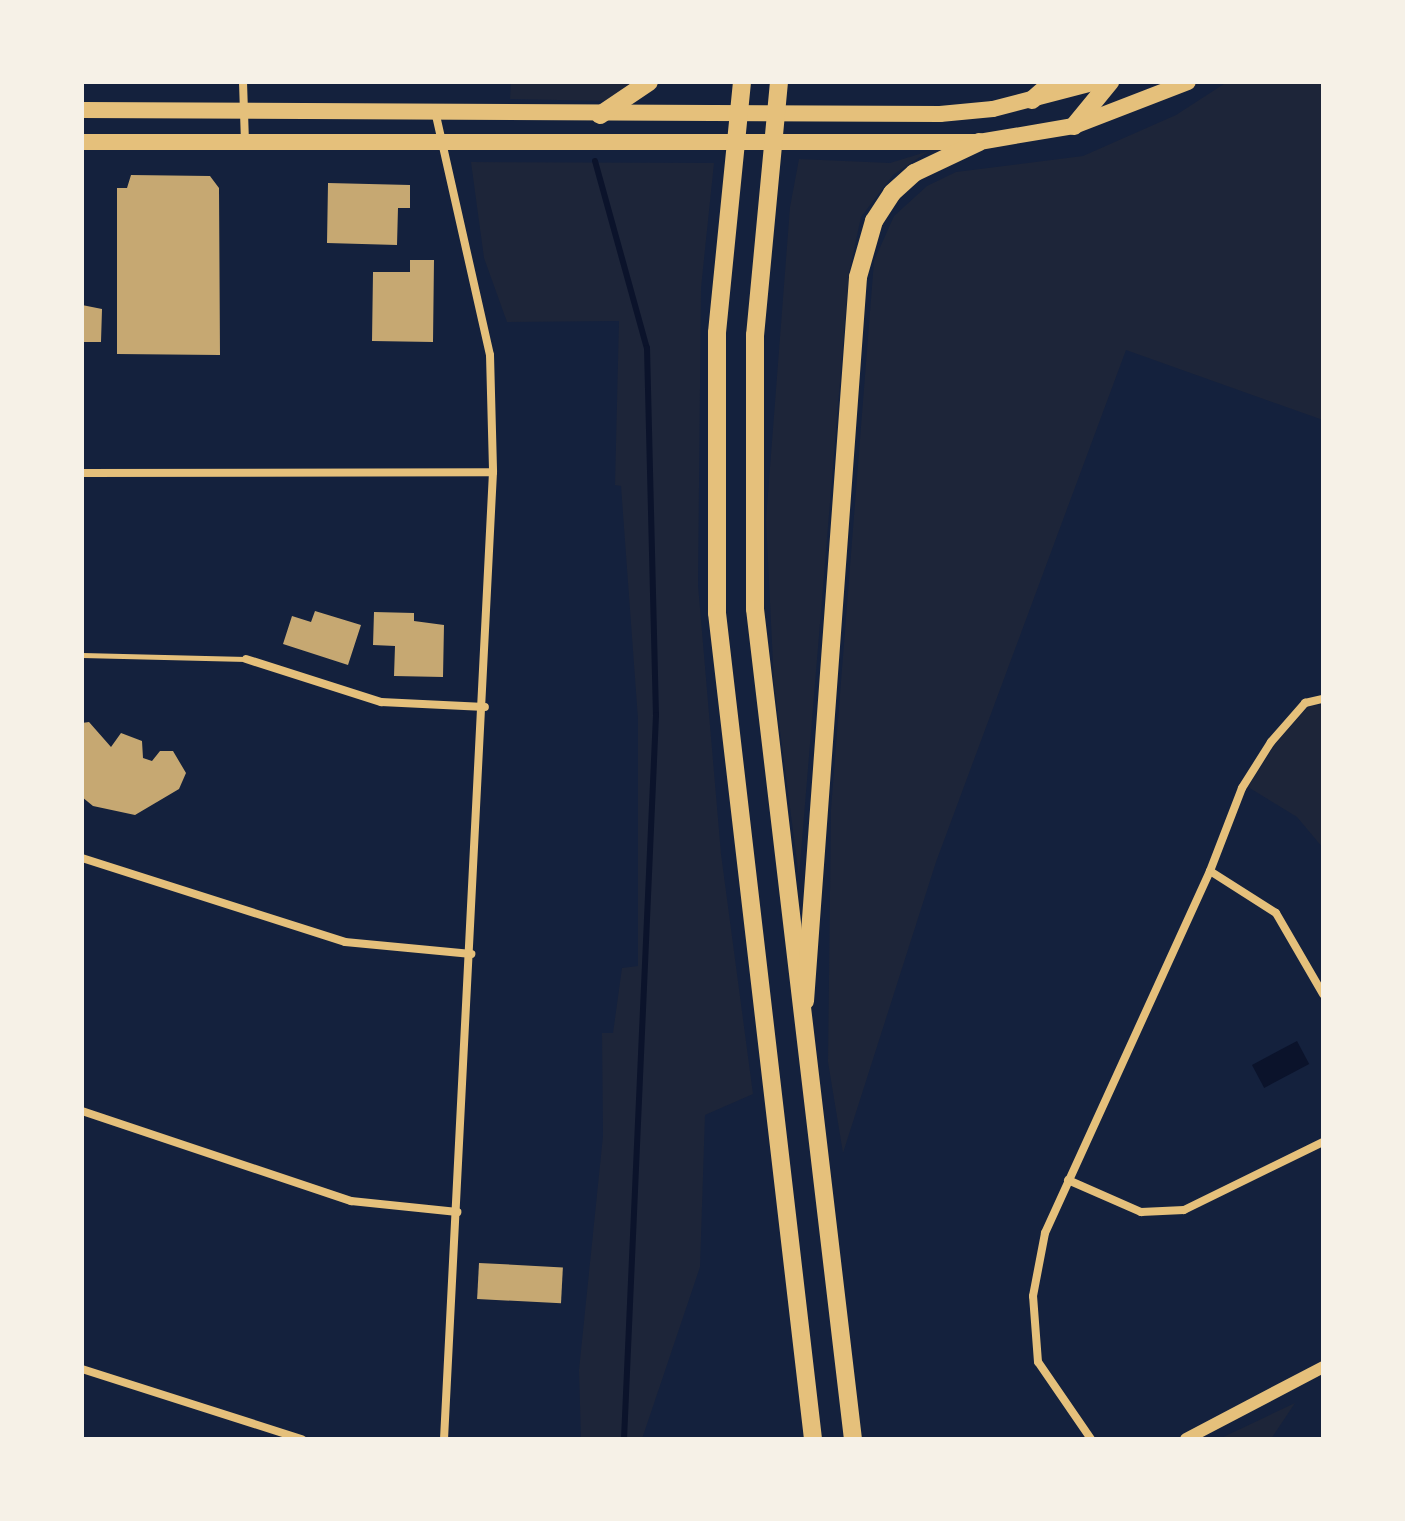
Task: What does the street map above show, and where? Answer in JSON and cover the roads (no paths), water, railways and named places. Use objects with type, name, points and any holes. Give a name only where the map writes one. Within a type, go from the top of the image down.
[{"type":"highway","points":[[600,115],[649,82]]},
{"type":"highway","points":[[742,82],[730,180],[712,469],[717,613],[813,1439]]},
{"type":"highway","points":[[779,82],[767,182],[755,335],[755,609],[802,1043],[853,1439]]},
{"type":"highway","points":[[1032,100],[1053,82]]},
{"type":"highway","points":[[1074,126],[1110,82]]},
{"type":"highway","points":[[802,1043],[858,277],[874,221],[892,193],[914,173],[979,142]]},
{"type":"main road","points":[[82,110],[435,110],[600,115],[940,114],[1032,100],[1097,82]]},
{"type":"main road","points":[[82,142],[979,142],[1074,126],[1188,82]]},
{"type":"street","points":[[243,82],[245,144]]},
{"type":"street","points":[[435,110],[490,355],[493,472],[485,707],[444,1439]]},
{"type":"street","points":[[82,473],[493,472]]},
{"type":"street","points":[[246,659],[381,702],[485,707]]},
{"type":"street","points":[[1091,1439],[1038,1362],[1033,1296],[1045,1233],[1210,871],[1242,788],[1271,742],[1305,703],[1323,699]]},
{"type":"street","points":[[82,858],[345,942],[471,954]]},
{"type":"street","points":[[1210,871],[1276,913],[1323,994]]},
{"type":"street","points":[[82,1111],[351,1201],[457,1212]]},
{"type":"street","points":[[1068,1180],[1141,1212],[1184,1210],[1323,1142]]},
{"type":"street","points":[[1186,1439],[1323,1367]]},
{"type":"street","points":[[82,1369],[302,1439]]},
{"type":"lane","points":[[82,655],[246,659]]},
{"type":"waterway","points":[[595,161],[647,348],[656,715],[624,1439]]}]
